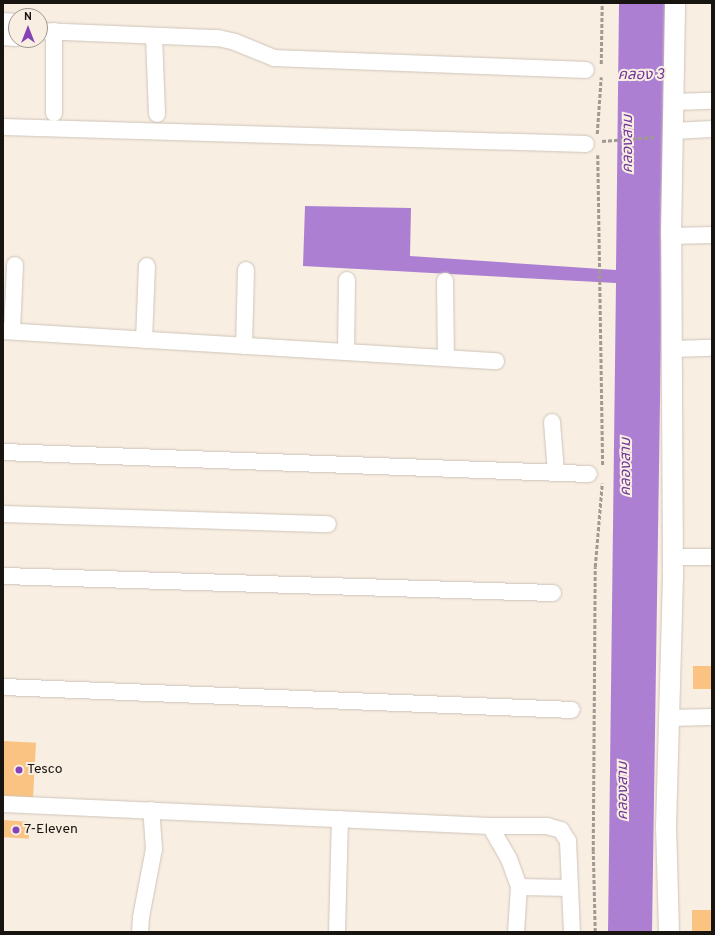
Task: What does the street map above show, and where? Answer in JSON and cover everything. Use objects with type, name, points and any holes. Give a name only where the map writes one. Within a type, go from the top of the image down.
[{"type":"street","points":[[668,932],[666,827],[673,557],[674,349],[671,236],[666,134],[674,102],[675,3]]},
{"type":"street","points":[[48,31],[218,38],[235,42],[274,58],[586,70]]},
{"type":"street","points":[[154,36],[157,114]]},
{"type":"street","points":[[48,43],[54,113]]},
{"type":"street","points":[[674,102],[712,101]]},
{"type":"street","points":[[3,127],[593,142]]},
{"type":"street","points":[[666,134],[712,129]]},
{"type":"street","points":[[671,236],[712,235]]},
{"type":"street","points":[[14,265],[8,331],[496,361]]},
{"type":"street","points":[[144,340],[147,266]]},
{"type":"street","points":[[244,346],[246,270]]},
{"type":"street","points":[[346,352],[348,280]]},
{"type":"street","points":[[445,281],[446,358]]},
{"type":"street","points":[[674,349],[712,348]]},
{"type":"street","points":[[552,422],[556,473]]},
{"type":"street","points":[[3,452],[598,474]]},
{"type":"street","points":[[3,514],[328,524]]},
{"type":"street","points":[[673,557],[712,557]]},
{"type":"street","points":[[3,576],[553,594]]},
{"type":"street","points":[[3,687],[572,710]]},
{"type":"street","points":[[668,718],[712,717]]},
{"type":"street","points":[[3,804],[490,826],[547,826],[561,830],[568,841],[572,932]]},
{"type":"street","points":[[140,932],[141,917],[154,848],[152,810]]},
{"type":"street","points":[[337,932],[340,819]]},
{"type":"street","points":[[490,826],[509,859],[519,887],[516,932]]},
{"type":"street","points":[[519,887],[570,888]]},
{"type":"path","points":[[593,142],[666,134]]},
{"type":"path","points":[[595,932],[593,851],[595,567],[598,474],[600,267]]},
{"type":"water","name":"คลอง 3","points":[[619,3],[666,3],[652,932],[608,932],[616,283],[303,266],[305,206],[411,208],[410,256],[616,270]]},
{"type":"building","points":[[693,666],[712,666],[712,689],[693,689]]},
{"type":"building","name":"Tesco","points":[[3,741],[36,743],[33,798],[3,796]]},
{"type":"building","name":"7-Eleven","points":[[3,820],[30,822],[29,839],[3,837]]},
{"type":"building","points":[[692,910],[712,910],[712,932],[692,932]]},
{"type":"place","name":"Tesco","points":[[19,770]]},
{"type":"place","name":"7-Eleven","points":[[16,830]]},
{"type":"water label","name":"คลองสาม","points":[[629,144]]},
{"type":"water label","name":"คลองสาม","points":[[627,467]]},
{"type":"water label","name":"คลองสาม","points":[[624,791]]}]
